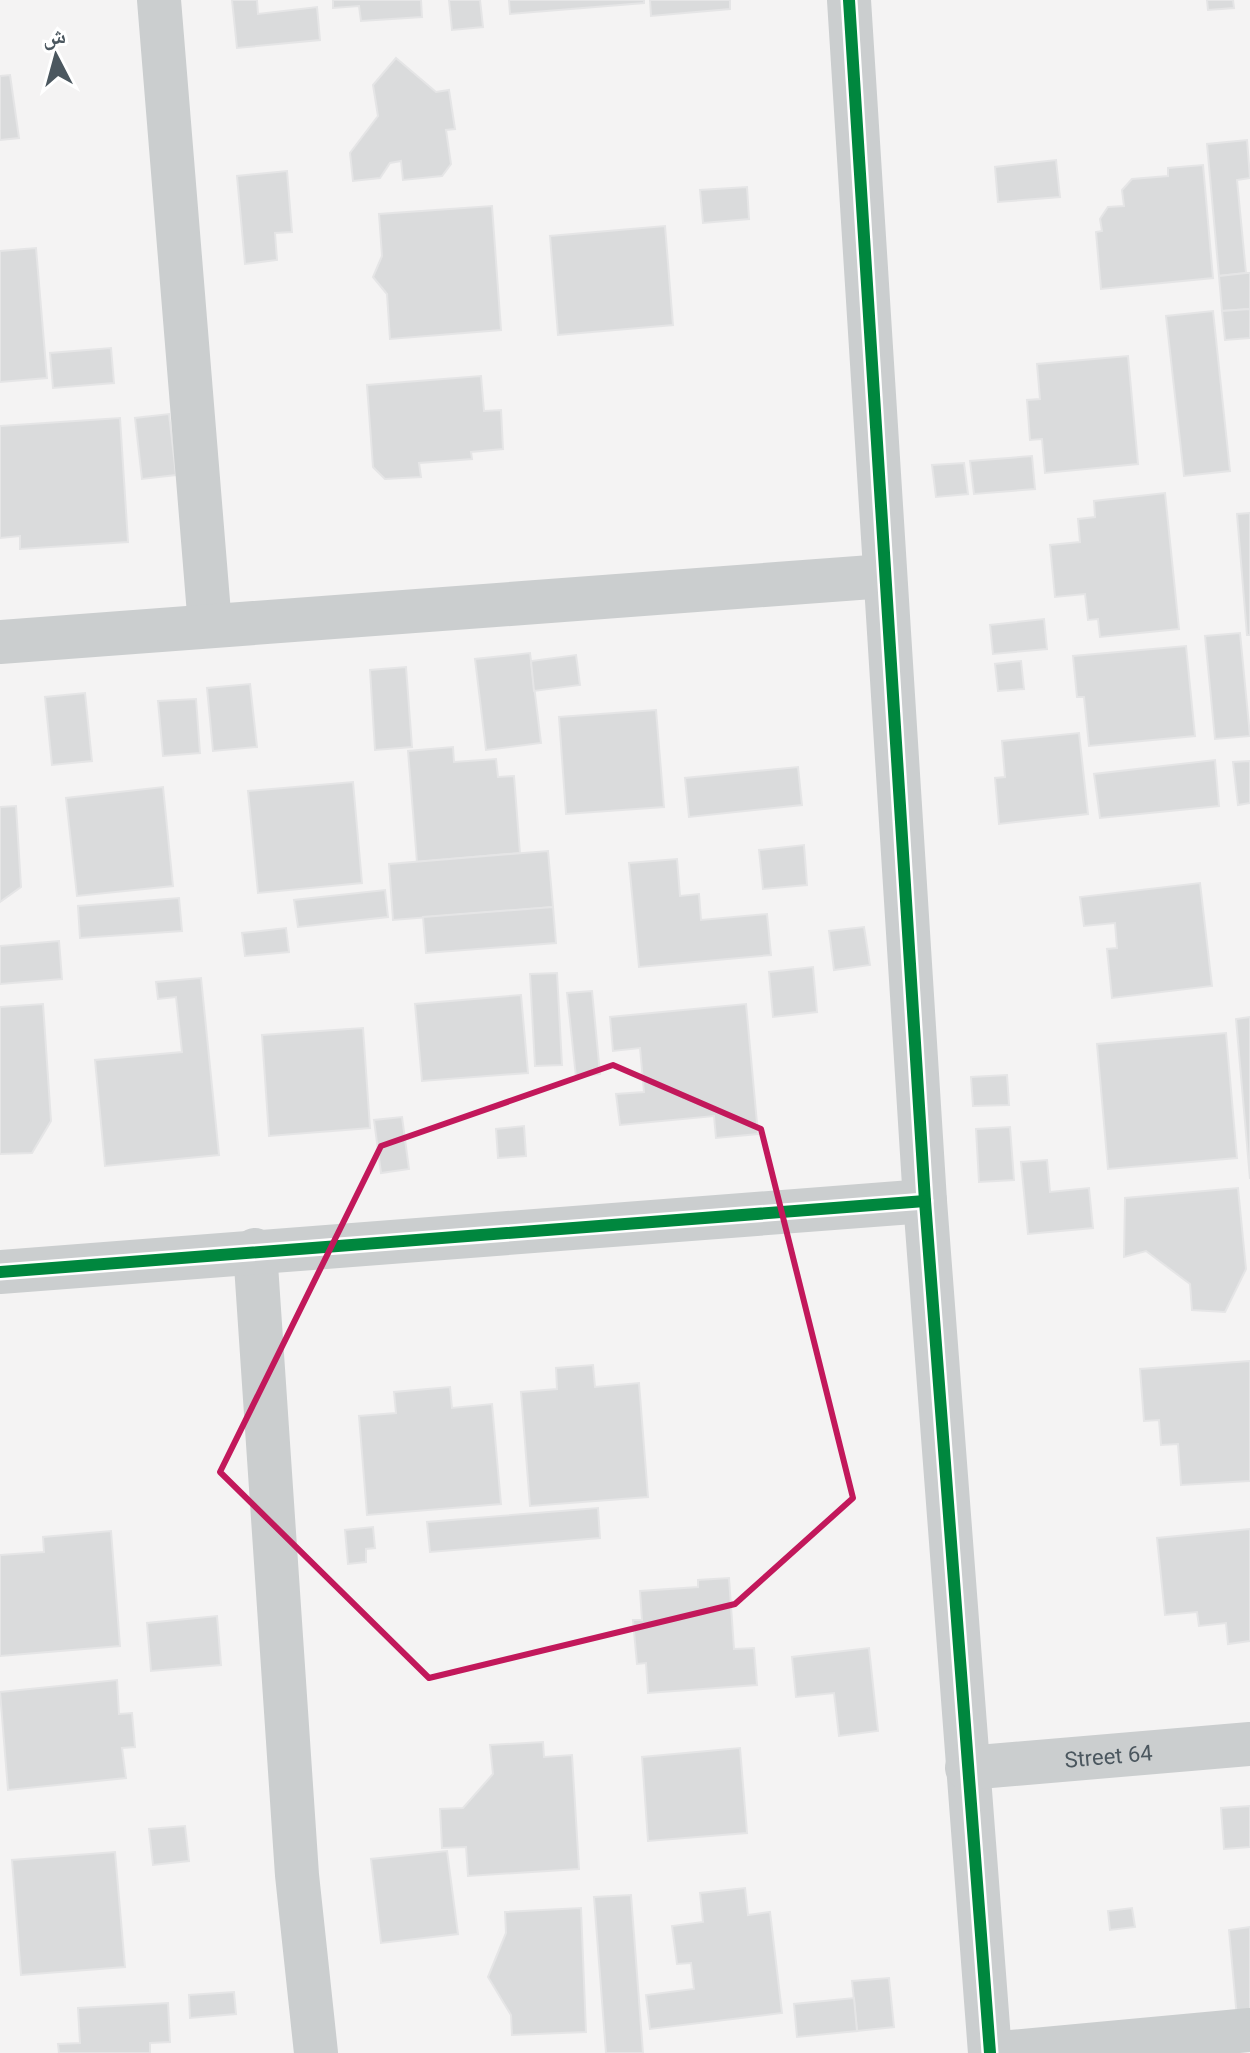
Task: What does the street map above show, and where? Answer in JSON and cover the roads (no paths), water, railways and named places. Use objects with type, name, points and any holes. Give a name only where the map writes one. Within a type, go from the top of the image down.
[{"type":"street","points":[[159,0],[210,626]]},
{"type":"street","points":[[849,0],[925,1201],[990,2053]]},
{"type":"street","points":[[0,642],[885,576]]},
{"type":"street","points":[[0,1272],[255,1250],[925,1201]]},
{"type":"street","points":[[255,1250],[297,1875],[316,2053]]},
{"type":"street","name":"Street 64","points":[[967,1768],[1250,1744]]},
{"type":"street","points":[[1000,2053],[1250,2030]]}]
